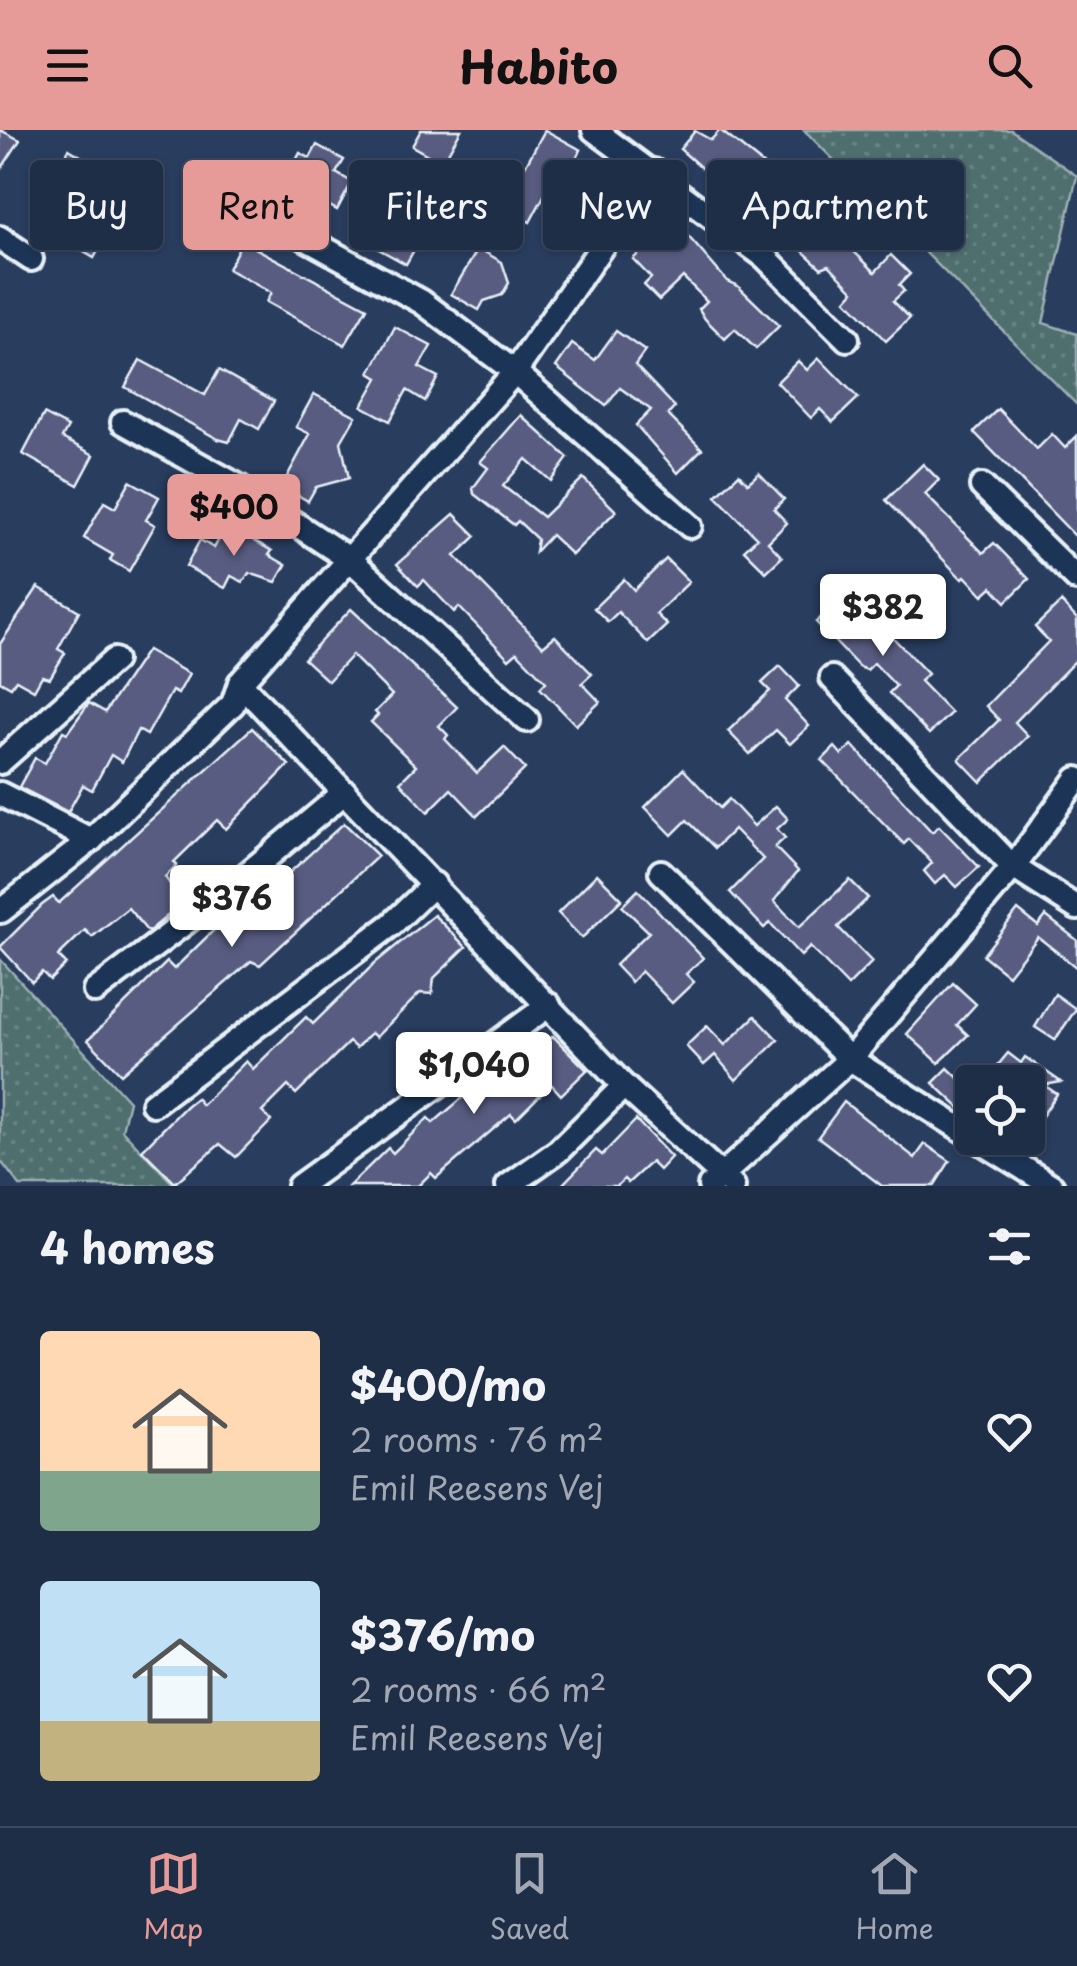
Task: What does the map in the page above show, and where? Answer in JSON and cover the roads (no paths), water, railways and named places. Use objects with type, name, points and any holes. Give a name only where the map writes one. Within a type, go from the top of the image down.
[{"type":"street","points":[[594,130],[638,160]]},
{"type":"street","points":[[687,197],[765,257],[847,340]]},
{"type":"street","points":[[0,238],[31,259]]},
{"type":"street","points":[[327,250],[422,302],[514,372],[690,526]]},
{"type":"street","points":[[1,911],[91,840],[233,704],[240,683],[352,561],[514,372],[599,250]]},
{"type":"street","points":[[123,422],[238,486],[352,561],[527,720]]},
{"type":"street","points":[[982,486],[1077,579]]},
{"type":"street","points":[[0,762],[114,660]]},
{"type":"street","points":[[832,678],[1013,867],[1077,908]]},
{"type":"street","points":[[240,683],[721,1183],[850,1059],[1013,867],[1077,779]]},
{"type":"street","points":[[95,991],[223,894],[344,792]]},
{"type":"street","points":[[0,794],[91,840]]},
{"type":"street","points":[[662,872],[850,1059],[955,1125]]},
{"type":"street","points":[[154,1104],[392,924],[434,884]]},
{"type":"street","points":[[299,1186],[549,1004]]},
{"type":"street","points":[[508,1186],[558,1151],[624,1086]]},
{"type":"street","points":[[1003,1155],[1052,1186]]}]
